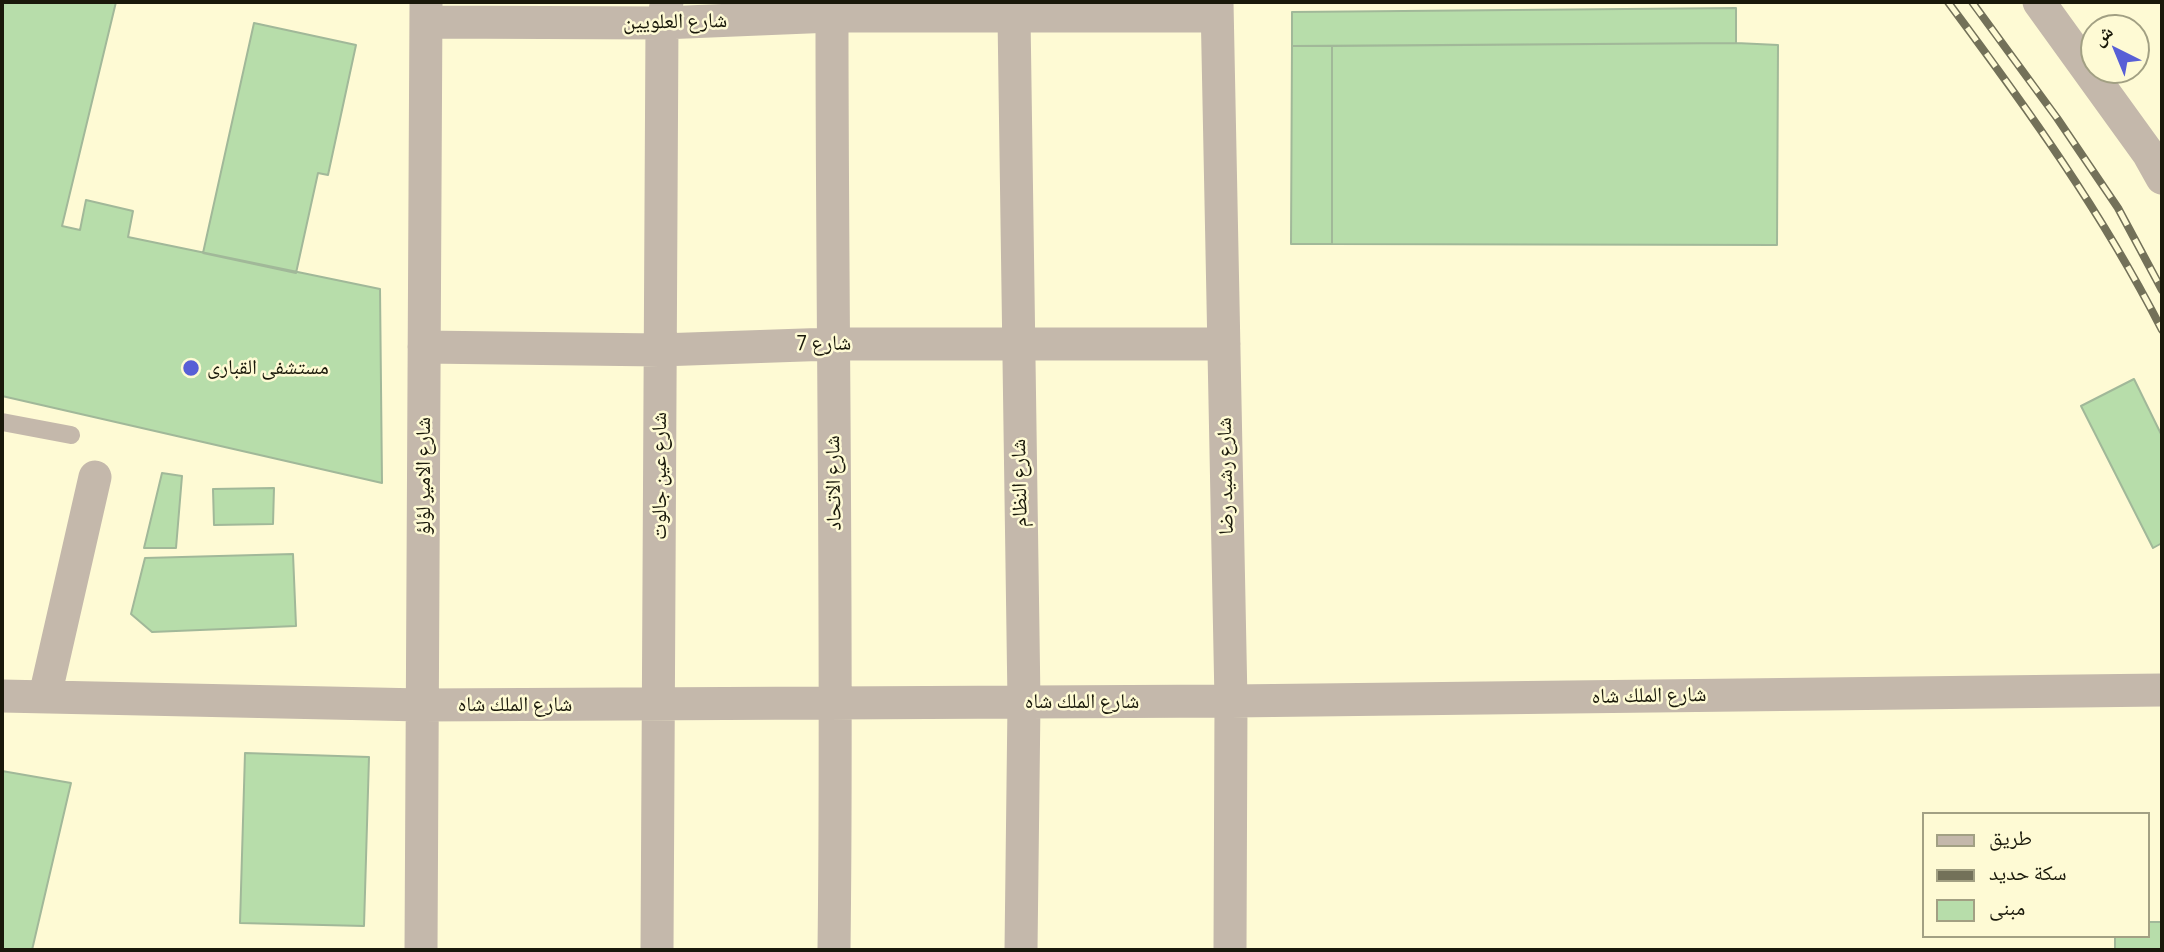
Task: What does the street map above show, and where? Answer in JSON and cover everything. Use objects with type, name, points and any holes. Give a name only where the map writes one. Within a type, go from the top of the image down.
[{"type":"street","points":[[2039,2],[2148,153],[2162,178]]},
{"type":"street","name":"شارع العلويين","points":[[426,12],[1014,16],[1217,9]]},
{"type":"street","name":"شارع رشيد رضا","points":[[1217,9],[1231,701],[1230,950]]},
{"type":"street","name":"شارع الامير لؤلؤ","points":[[421,950],[426,12]]},
{"type":"street","name":"شارع عين جالوت","points":[[657,950],[664,13]]},
{"type":"street","name":"شارع الاتحاد","points":[[832,16],[832,344],[837,703],[834,950]]},
{"type":"street","name":"شارع النظام","points":[[1014,16],[1024,702],[1021,950]]},
{"type":"street","name":"شارع 7","points":[[424,348],[660,350],[832,344],[1224,344]]},
{"type":"street","points":[[45,696],[95,477]]},
{"type":"street","name":"شارع الملك شاه","points":[[2,696],[422,705],[659,705],[2162,690]]},
{"type":"lane","points":[[2,422],[71,435]]},
{"type":"building","points":[[2,2],[116,2],[62,226],[80,230],[86,200],[133,211],[128,237],[380,289],[382,483],[2,396]]},
{"type":"building","points":[[1736,8],[1736,43],[1292,46],[1292,12]]},
{"type":"building","points":[[254,23],[356,45],[328,175],[318,173],[296,273],[203,253]]},
{"type":"building","points":[[1778,45],[1777,245],[1332,244],[1332,46]]},
{"type":"building","points":[[1292,46],[1332,46],[1332,244],[1291,244]]},
{"type":"building","points":[[2134,379],[2162,436],[2162,543],[2153,548],[2081,406]]},
{"type":"building","points":[[162,473],[182,476],[176,548],[144,548]]},
{"type":"building","points":[[274,488],[273,524],[214,525],[213,489]]},
{"type":"building","points":[[293,554],[296,626],[152,632],[131,614],[145,558]]},
{"type":"building","points":[[245,753],[369,757],[364,926],[240,923]]},
{"type":"building","points":[[2,771],[71,783],[32,950],[2,950]]},
{"type":"building","points":[[2150,922],[2162,922],[2162,950],[2115,950],[2115,938],[2150,938]]},
{"type":"railway","points":[[1948,2],[2089,202],[2162,330]]},
{"type":"railway","points":[[1972,2],[2057,118],[2118,208],[2162,290]]},
{"type":"place","name":"مستشفى القبارى","points":[[191,368]]}]
